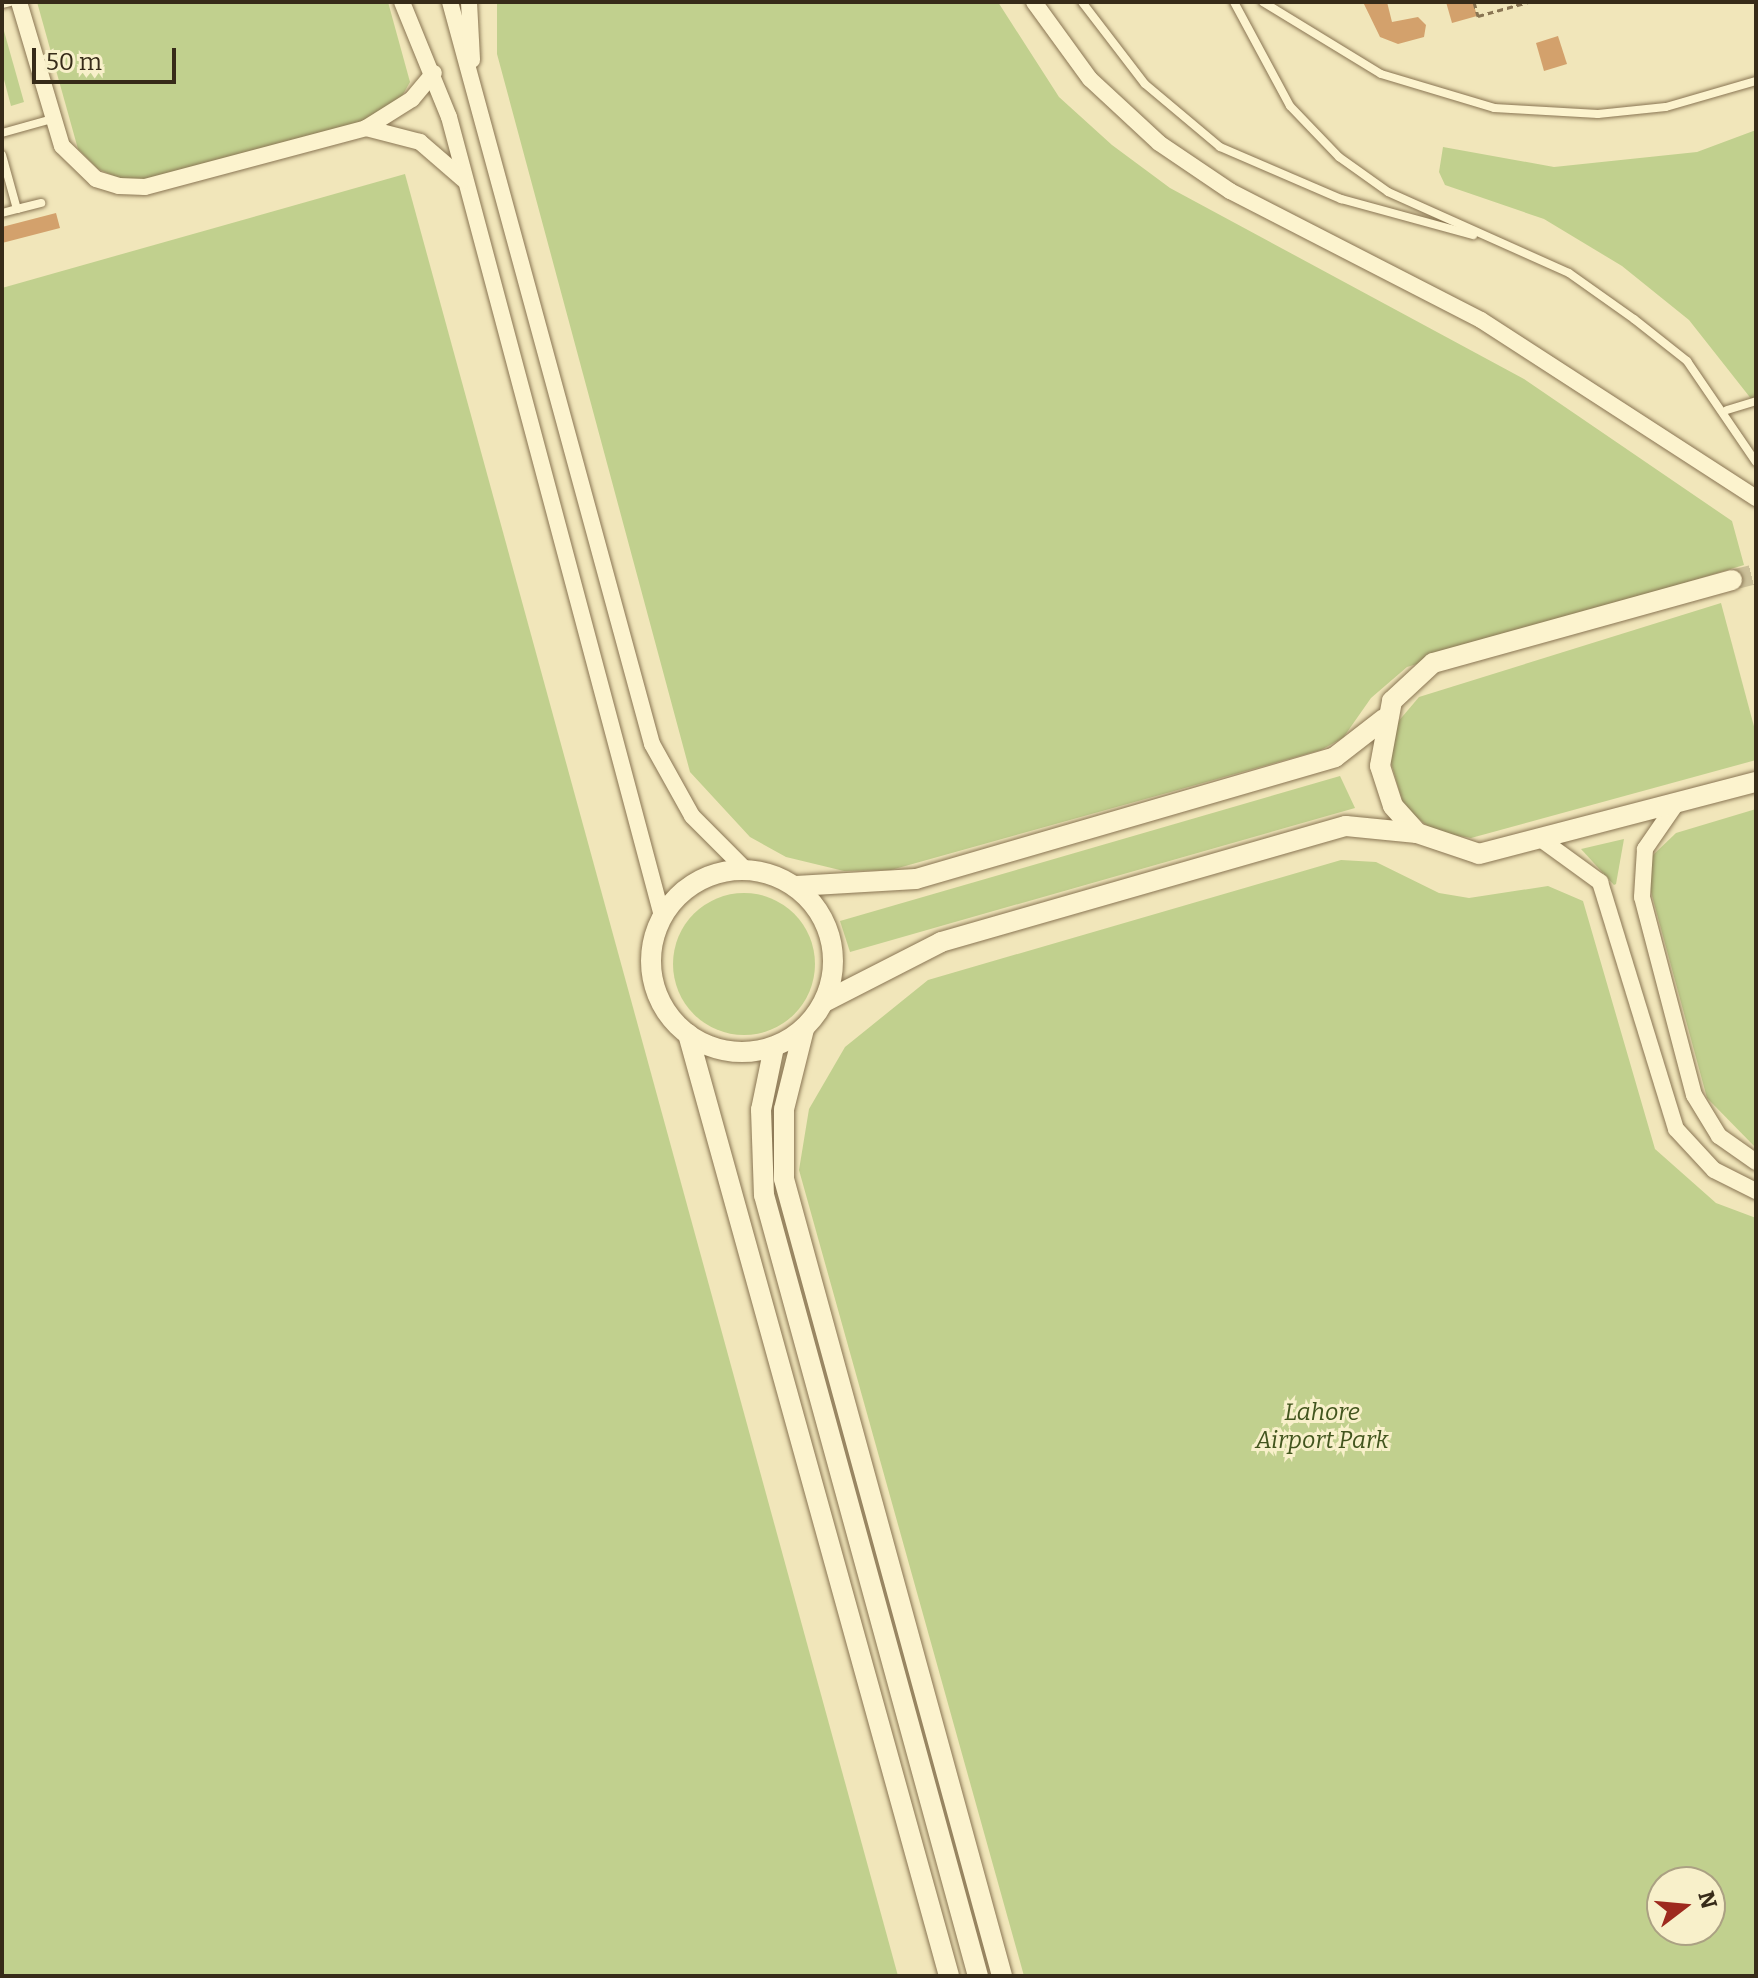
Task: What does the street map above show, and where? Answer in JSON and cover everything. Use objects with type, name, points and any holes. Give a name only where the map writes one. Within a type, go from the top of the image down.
[{"type":"street","points":[[19,2],[52,119],[75,163],[119,186],[145,187],[366,128],[394,114],[434,73]]},
{"type":"street","points":[[402,2],[434,73],[662,916],[653,980],[688,1034],[949,1976]]},
{"type":"street","points":[[450,2],[652,744],[692,816],[745,869],[796,886],[916,879],[1335,757],[1384,719],[1403,686],[1433,663],[1732,580]]},
{"type":"street","points":[[469,2],[477,109]]},
{"type":"street","points":[[1034,2],[1090,79],[1171,151],[1230,191],[1481,320],[1756,498]]},
{"type":"street","points":[[366,128],[420,142],[464,180]]},
{"type":"street","points":[[1384,719],[1384,786],[1417,833]]},
{"type":"street","points":[[1002,1976],[784,1179],[784,1109],[804,1029],[824,1002],[941,942],[1346,826],[1417,833],[1479,854],[1756,782]]},
{"type":"street","points":[[1676,804],[1645,849],[1642,897],[1694,1095],[1719,1136],[1756,1162]]},
{"type":"street","points":[[1542,840],[1600,882],[1676,1129],[1714,1170],[1756,1191]]},
{"type":"street","points":[[662,916],[691,884],[745,869]]},
{"type":"street","points":[[796,886],[815,905],[833,952],[824,1002]]},
{"type":"street","points":[[688,1034],[729,1052],[774,1047],[804,1029]]},
{"type":"street","points":[[774,1047],[760,1124],[764,1195],[978,1976]]},
{"type":"lane","points":[[2,4],[10,2]]},
{"type":"lane","points":[[1082,2],[1145,84],[1220,147],[1341,199],[1489,239]]},
{"type":"lane","points":[[1234,2],[1290,106],[1339,157],[1388,192],[1569,273],[1634,319],[1687,361],[1727,410],[1756,462]]},
{"type":"lane","points":[[1263,2],[1381,74],[1494,108],[1639,110],[1756,81]]},
{"type":"lane","points":[[2,133],[52,119]]},
{"type":"lane","points":[[2,155],[17,209]]},
{"type":"lane","points":[[2,213],[41,203]]},
{"type":"lane","points":[[1727,410],[1756,401]]},
{"type":"path","points":[[1474,2],[1478,16],[1528,2]]},
{"type":"green space","points":[[37,2],[388,2],[410,82],[397,105],[370,124],[130,183],[98,169],[78,149]]},
{"type":"green space","points":[[497,2],[998,2],[1059,97],[1112,145],[1170,188],[1524,379],[1732,521],[1744,565],[1407,667],[1371,698],[1343,738],[1321,750],[891,870],[844,871],[786,857],[750,837],[690,772],[497,54]]},
{"type":"green space","points":[[2,24],[24,102],[11,106],[2,72]]},
{"type":"green space","points":[[1756,130],[1756,405],[1689,320],[1622,266],[1544,219],[1445,185],[1439,172],[1443,147],[1554,167],[1697,152]]},
{"type":"green space","points":[[405,174],[898,1976],[2,1976],[2,288]]},
{"type":"green space","points":[[1721,603],[1756,734],[1756,760],[1471,838],[1435,832],[1404,807],[1389,756],[1397,723],[1419,697]]},
{"type":"green space","points":[[1340,776],[1355,808],[850,952],[840,921]]},
{"type":"green space","points":[[1756,809],[1756,1148],[1707,1098],[1648,881],[1652,856],[1676,833]]},
{"type":"green space","points":[[1624,839],[1616,884],[1614,885],[1581,849]]},
{"type":"green space","name":"Lahore Airport Park","points":[[1341,860],[1376,862],[1439,893],[1469,898],[1548,886],[1583,901],[1655,1149],[1716,1203],[1756,1218],[1756,1976],[1024,1976],[799,1170],[809,1109],[845,1047],[928,980]]},
{"type":"green space","points":[[744,893],[771,899],[794,914],[809,937],[815,964],[809,991],[794,1014],[771,1029],[744,1035],[717,1029],[694,1014],[679,991],[673,964],[679,937],[694,914],[717,899]]},
{"type":"building","points":[[1363,2],[1387,2],[1392,22],[1418,17],[1426,25],[1424,37],[1398,44],[1380,37]]},
{"type":"building","points":[[1446,2],[1473,2],[1477,16],[1452,23]]},
{"type":"building","points":[[1558,36],[1567,64],[1544,71],[1536,43]]},
{"type":"building","points":[[56,213],[60,228],[2,243],[2,227]]},
{"type":"tunnel","points":[[1732,580],[1756,574]]}]
